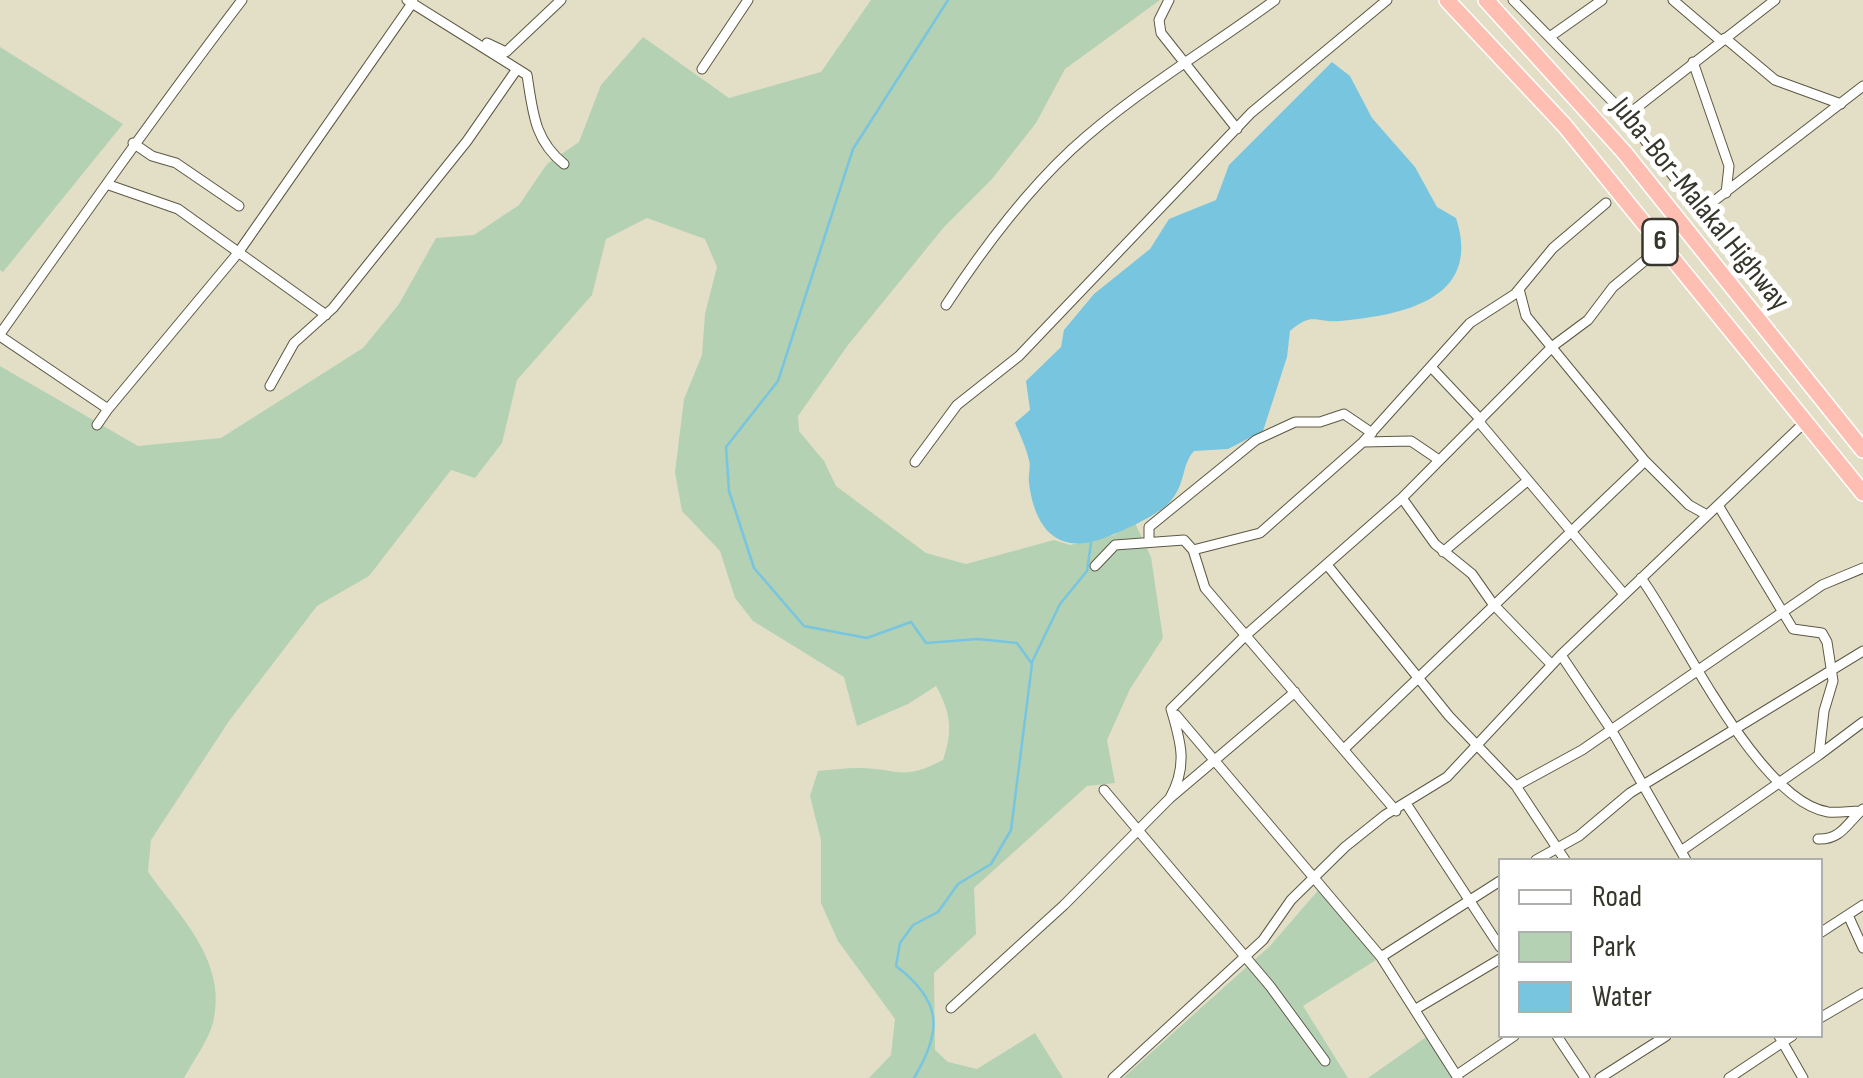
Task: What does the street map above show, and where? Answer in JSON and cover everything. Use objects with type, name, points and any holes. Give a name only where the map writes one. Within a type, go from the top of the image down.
[{"type":"highway","name":"Juba-Bor-Malakal Highway","points":[[1447,0],[1564,126],[1863,492]]},
{"type":"highway","name":"Juba-Bor-Malakal Highway","points":[[1486,0],[1624,152],[1863,450]]},
{"type":"street","points":[[108,409],[0,335],[110,185],[133,143],[242,0]]},
{"type":"street","points":[[407,1],[506,52],[561,0]]},
{"type":"street","points":[[702,69],[748,0]]},
{"type":"street","points":[[1169,0],[1160,29],[1237,129]]},
{"type":"street","points":[[946,305],[1000,228],[1068,153],[1135,97],[1275,0]]},
{"type":"street","points":[[915,462],[957,405],[1019,356],[1237,129],[1300,70],[1387,0]]},
{"type":"street","points":[[1514,0],[1626,116],[1696,208],[1709,209],[1863,86]]},
{"type":"street","points":[[1551,36],[1602,0]]},
{"type":"street","points":[[1673,0],[1774,80],[1841,104]]},
{"type":"street","points":[[1687,0],[1693,17]]},
{"type":"street","points":[[1626,116],[1775,0]]},
{"type":"street","points":[[407,1],[527,75],[534,126],[545,149],[564,164]]},
{"type":"street","points":[[97,426],[238,252],[407,1]]},
{"type":"street","points":[[1693,62],[1729,166],[1726,196]]},
{"type":"street","points":[[270,386],[294,344],[326,315],[467,140],[518,68]]},
{"type":"street","points":[[133,143],[152,156],[176,163],[239,206]]},
{"type":"street","points":[[110,185],[178,209],[326,315]]},
{"type":"street","points":[[1193,550],[1216,541],[1254,536],[1363,442],[1470,323],[1519,290],[1554,248],[1606,203]]},
{"type":"street","points":[[1172,709],[1246,635],[1402,498],[1553,346],[1588,320],[1614,287],[1648,258],[1658,239]]},
{"type":"street","points":[[1519,290],[1520,307],[1600,411],[1689,505],[1707,515]]},
{"type":"street","points":[[1432,368],[1623,593]]},
{"type":"street","points":[[1149,539],[1149,527],[1167,510],[1243,449],[1294,422],[1320,422],[1344,414],[1372,433]]},
{"type":"street","points":[[1112,1078],[1244,958],[1314,878],[1358,836],[1447,778],[1561,654],[1804,422]]},
{"type":"street","points":[[1363,442],[1411,440],[1439,460]]},
{"type":"street","points":[[1345,748],[1645,461]]},
{"type":"street","points":[[1443,552],[1526,482]]},
{"type":"street","points":[[1402,498],[1443,552],[1478,581],[1493,604],[1551,664]]},
{"type":"street","points":[[1718,505],[1793,630],[1822,632],[1832,672],[1819,756]]},
{"type":"street","points":[[1095,566],[1115,544],[1180,539],[1193,550],[1206,588],[1396,810]]},
{"type":"street","points":[[1328,566],[1449,716],[1480,744],[1516,786],[1563,858]]},
{"type":"street","points":[[1516,786],[1612,731],[1783,615],[1822,584],[1863,568]]},
{"type":"street","points":[[1641,578],[1735,727],[1792,794],[1820,809],[1861,810]]},
{"type":"street","points":[[1541,858],[1557,851],[1644,784],[1863,651]]},
{"type":"street","points":[[1561,654],[1612,731],[1684,856],[1780,780],[1863,722]]},
{"type":"street","points":[[951,1008],[1064,905],[1170,798],[1295,692]]},
{"type":"street","points":[[1172,709],[1381,958],[1458,1076],[1511,1038]]},
{"type":"street","points":[[1170,798],[1182,774],[1172,709]]},
{"type":"street","points":[[1104,790],[1139,827],[1325,1062]]},
{"type":"street","points":[[1408,804],[1498,944]]},
{"type":"street","points":[[1818,840],[1842,832],[1861,810]]},
{"type":"street","points":[[1381,958],[1498,882]]},
{"type":"street","points":[[1823,930],[1863,905]]},
{"type":"street","points":[[1848,915],[1863,948]]},
{"type":"street","points":[[1416,1009],[1498,960]]},
{"type":"street","points":[[1823,1016],[1863,994]]},
{"type":"street","points":[[1558,1038],[1585,1078]]},
{"type":"street","points":[[1600,1078],[1663,1038]]},
{"type":"street","points":[[1730,1078],[1781,1039],[1802,1078]]},
{"type":"green space","points":[[871,0],[1160,0],[1065,69],[1036,123],[848,345],[798,416],[799,431],[824,461],[836,486],[926,553],[966,564],[1054,540],[1070,545],[1114,535],[1134,521],[1151,557],[1163,638],[1130,689],[1107,740],[1115,783],[1087,786],[974,888],[976,934],[934,973],[935,1050],[948,1062],[977,1069],[1035,1033],[1063,1078],[869,1078],[891,1055],[895,1019],[838,941],[821,903],[821,840],[810,796],[818,771],[858,768],[908,772],[943,760],[949,731],[945,705],[936,686],[908,704],[857,726],[844,677],[753,621],[735,598],[720,551],[682,511],[675,472],[684,399],[702,355],[705,314],[717,267],[705,239],[647,218],[606,239],[592,295],[517,380],[502,443],[475,478],[451,470],[369,576],[317,606],[229,721],[151,840],[148,872],[198,942],[214,980],[213,1023],[184,1078],[0,1078],[0,366],[138,446],[221,438],[363,348],[399,304],[436,238],[474,235],[519,205],[547,164],[579,142],[601,85],[643,37],[729,98],[821,72]]},
{"type":"green space","points":[[0,47],[123,124],[3,272],[0,270]]},
{"type":"green space","points":[[1321,887],[1376,960],[1303,1006],[1348,1078],[1123,1078],[1270,946]]},
{"type":"green space","points":[[1429,1035],[1460,1078],[1368,1078]]},
{"type":"water","points":[[1332,62],[1350,76],[1372,118],[1415,167],[1437,207],[1456,218],[1461,246],[1458,268],[1448,285],[1411,307],[1364,318],[1309,320],[1298,325],[1290,331],[1287,357],[1263,431],[1228,449],[1194,451],[1173,498],[1144,520],[1098,540],[1069,543],[1058,539],[1041,523],[1036,511],[1029,483],[1029,460],[1015,423],[1030,410],[1026,381],[1061,347],[1064,330],[1094,294],[1150,249],[1169,219],[1216,200],[1229,165]]},
{"type":"waterway","points":[[914,1078],[930,1045],[933,1017],[922,992],[896,966],[900,943],[913,925],[938,912],[958,884],[991,864],[1011,830],[1032,664],[1017,643],[978,639],[926,643],[911,622],[867,638],[804,626],[754,568],[729,491],[726,447],[778,381],[853,149],[948,0]]},
{"type":"waterway","points":[[1032,662],[1060,604],[1087,571],[1091,543]]}]
